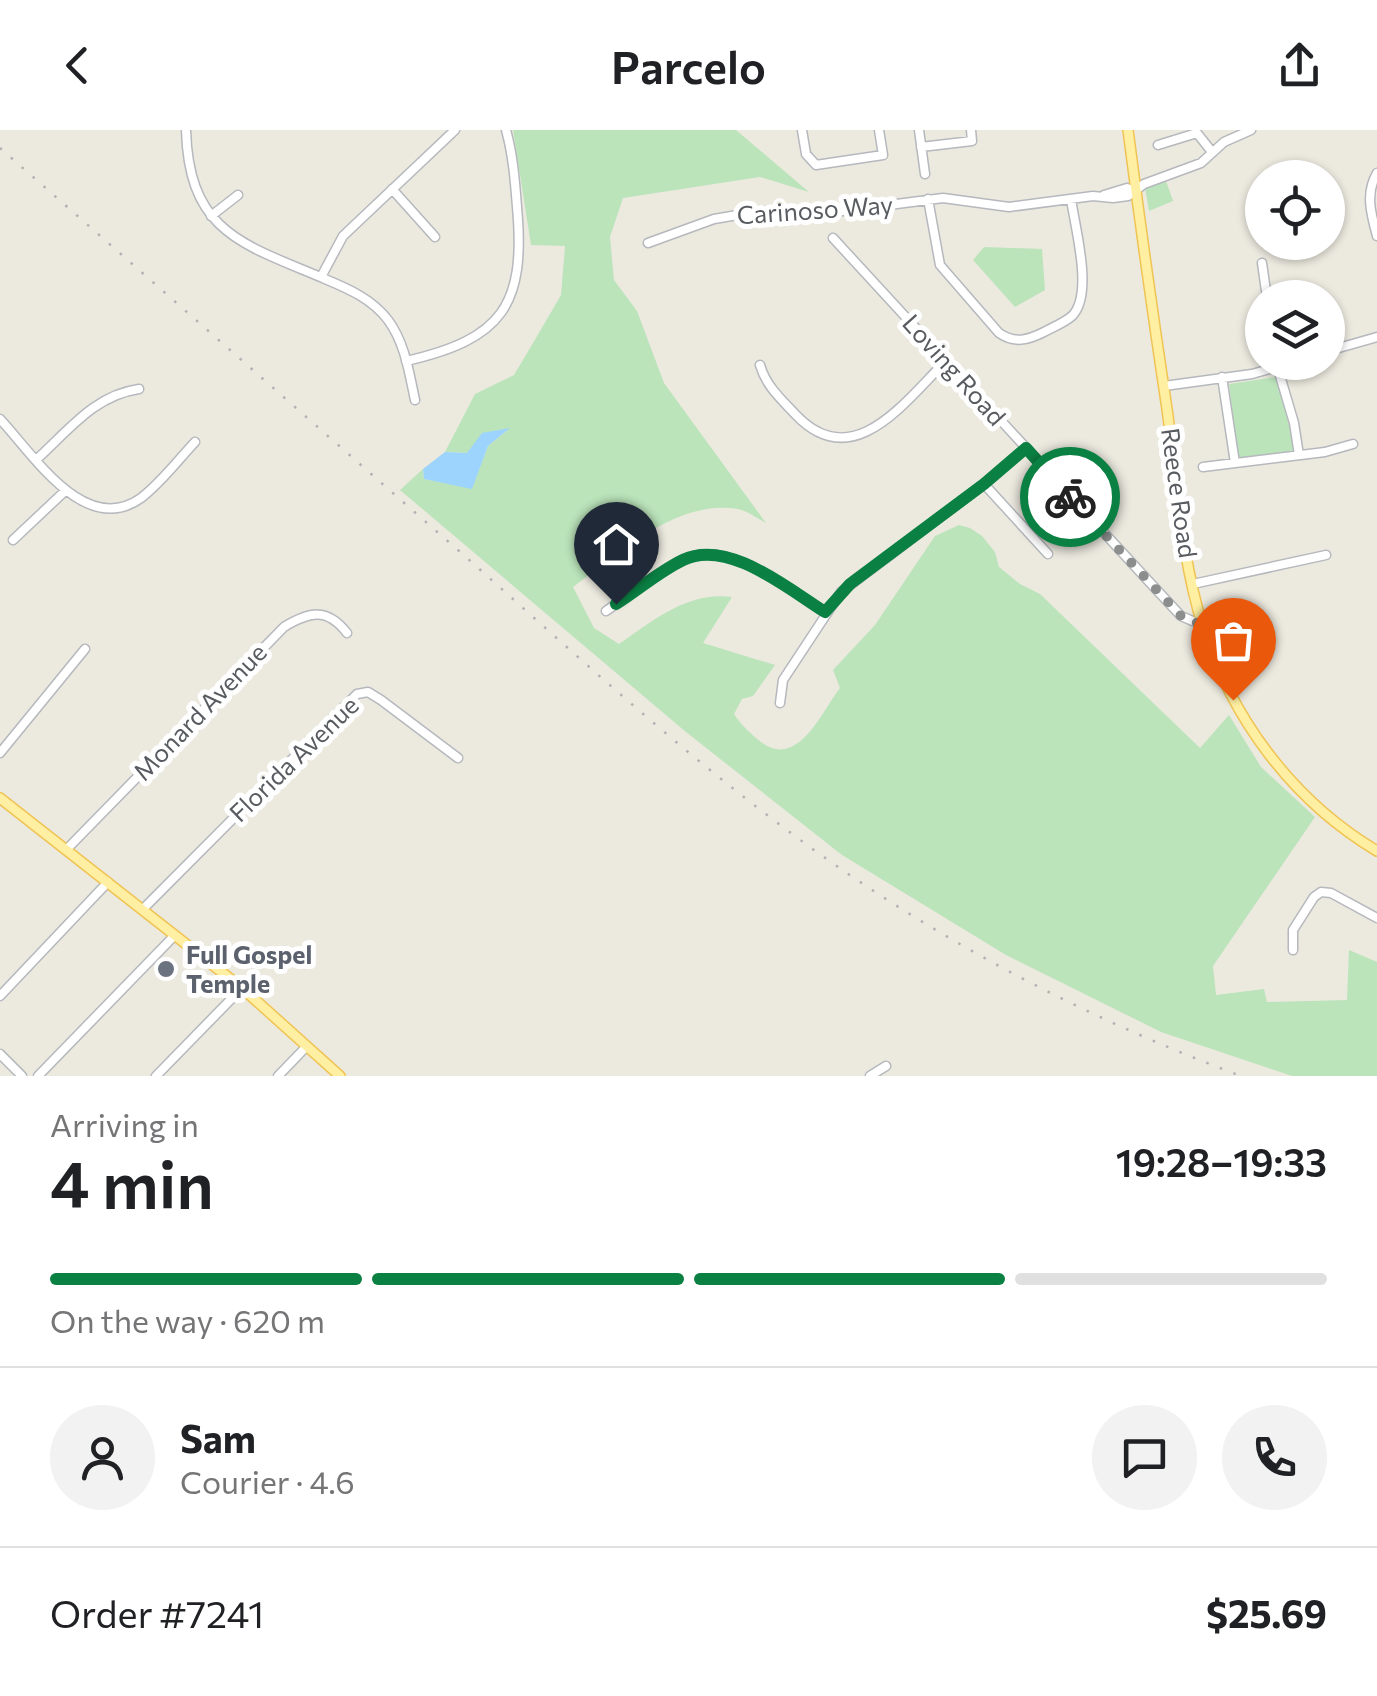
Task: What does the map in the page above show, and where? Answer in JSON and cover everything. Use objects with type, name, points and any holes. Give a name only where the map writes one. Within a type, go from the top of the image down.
[{"type":"main road","name":"Reece Road","points":[[1128,130],[1202,625],[1224,682],[1266,751],[1312,802],[1377,850]]},
{"type":"main road","points":[[0,798],[242,988],[340,1076]]},
{"type":"street","points":[[186,130],[190,173],[211,216],[245,244],[359,294],[381,312],[400,340],[415,400]]},
{"type":"street","points":[[320,277],[343,236],[455,130]]},
{"type":"street","points":[[406,361],[454,350],[473,340],[498,317],[510,296],[520,252],[513,161],[506,130]]},
{"type":"street","points":[[802,130],[806,154],[816,164],[883,154],[879,130]]},
{"type":"street","points":[[919,130],[925,174]]},
{"type":"street","points":[[921,148],[972,141],[971,130]]},
{"type":"street","name":"Carinoso Way","points":[[648,243],[714,219],[747,212],[827,213],[928,199],[1009,207],[1104,195],[1113,198],[1196,166],[1232,138],[1250,130]]},
{"type":"street","points":[[1158,146],[1196,132],[1212,152]]},
{"type":"street","points":[[1377,173],[1370,184],[1377,236]]},
{"type":"street","points":[[392,189],[435,237]]},
{"type":"street","points":[[211,216],[238,195]]},
{"type":"street","points":[[928,199],[937,254],[946,274],[999,333],[1020,340],[1069,318],[1080,302],[1083,283],[1071,199]]},
{"type":"street","name":"Loving Road","points":[[833,238],[1181,616],[1202,625]]},
{"type":"street","points":[[1262,262],[1264,280]]},
{"type":"street","points":[[1345,346],[1377,337]]},
{"type":"street","points":[[760,365],[767,384],[801,421],[821,434],[844,439],[875,428],[946,362]]},
{"type":"street","points":[[1164,386],[1245,373]]},
{"type":"street","points":[[1222,378],[1235,463]]},
{"type":"street","points":[[1281,380],[1299,455]]},
{"type":"street","points":[[37,459],[104,398],[139,388]]},
{"type":"street","points":[[0,419],[66,491],[93,507],[129,504],[140,498],[196,442]]},
{"type":"street","points":[[1203,467],[1353,444]]},
{"type":"street","points":[[780,702],[783,680],[825,612],[850,584],[1026,448]]},
{"type":"street","points":[[984,484],[1048,554]]},
{"type":"street","points":[[12,540],[66,491]]},
{"type":"street","points":[[606,611],[681,560],[714,554],[744,562],[825,612]]},
{"type":"street","points":[[1193,584],[1326,555]]},
{"type":"street","name":"Monard Avenue","points":[[66,850],[284,628],[303,617],[324,615],[337,621],[346,634]]},
{"type":"street","points":[[0,753],[85,648]]},
{"type":"street","name":"Florida Avenue","points":[[142,910],[357,694],[368,692],[375,696],[458,758]]},
{"type":"street","points":[[0,996],[108,882]]},
{"type":"street","points":[[1293,950],[1293,930],[1314,896],[1322,892],[1377,918]]},
{"type":"street","points":[[38,1076],[175,935]]},
{"type":"street","points":[[156,1076],[242,988]]},
{"type":"street","points":[[278,1076],[307,1046]]},
{"type":"street","points":[[0,1054],[22,1076]]},
{"type":"street","points":[[870,1076],[886,1066]]},
{"type":"green space","points":[[513,130],[736,130],[809,192],[760,177],[623,198],[610,237],[614,280],[637,311],[664,383],[766,523],[741,510],[715,508],[692,512],[649,532],[573,587],[594,628],[619,644],[686,603],[716,596],[732,597],[703,643],[775,665],[753,696],[742,699],[734,714],[761,742],[774,749],[786,749],[798,743],[817,723],[840,688],[833,670],[875,625],[935,536],[959,525],[970,528],[995,552],[999,567],[1040,594],[1200,748],[1229,715],[1261,767],[1315,817],[1213,966],[1216,995],[1264,989],[1267,1002],[1347,1000],[1349,950],[1377,962],[1377,1076],[1292,1076],[1161,1032],[1006,955],[842,855],[686,732],[400,490],[423,469],[424,479],[472,488],[488,446],[508,430],[467,453],[445,452],[475,394],[514,375],[561,295],[565,246],[531,245]]},
{"type":"green space","points":[[1166,181],[1173,201],[1149,211],[1145,188]]},
{"type":"green space","points":[[984,247],[1042,249],[1045,290],[1015,307],[973,260]]},
{"type":"green space","points":[[1277,380],[1296,452],[1238,459],[1229,384]]},
{"type":"water","points":[[510,428],[488,446],[472,489],[424,479],[423,469],[445,452],[467,453],[482,433]]},
{"type":"railway","points":[[0,148],[615,689],[775,821],[884,898],[999,966],[1118,1025],[1241,1076]]},
{"type":"way so far","points":[[1070,497],[1181,616],[1202,625],[1233,700]]},
{"type":"place","name":"Full Gospel Temple","points":[[166,969]]},
{"type":"route","points":[[616,604],[681,560],[714,554],[744,562],[825,612],[850,584],[1026,448],[1070,497]]}]
